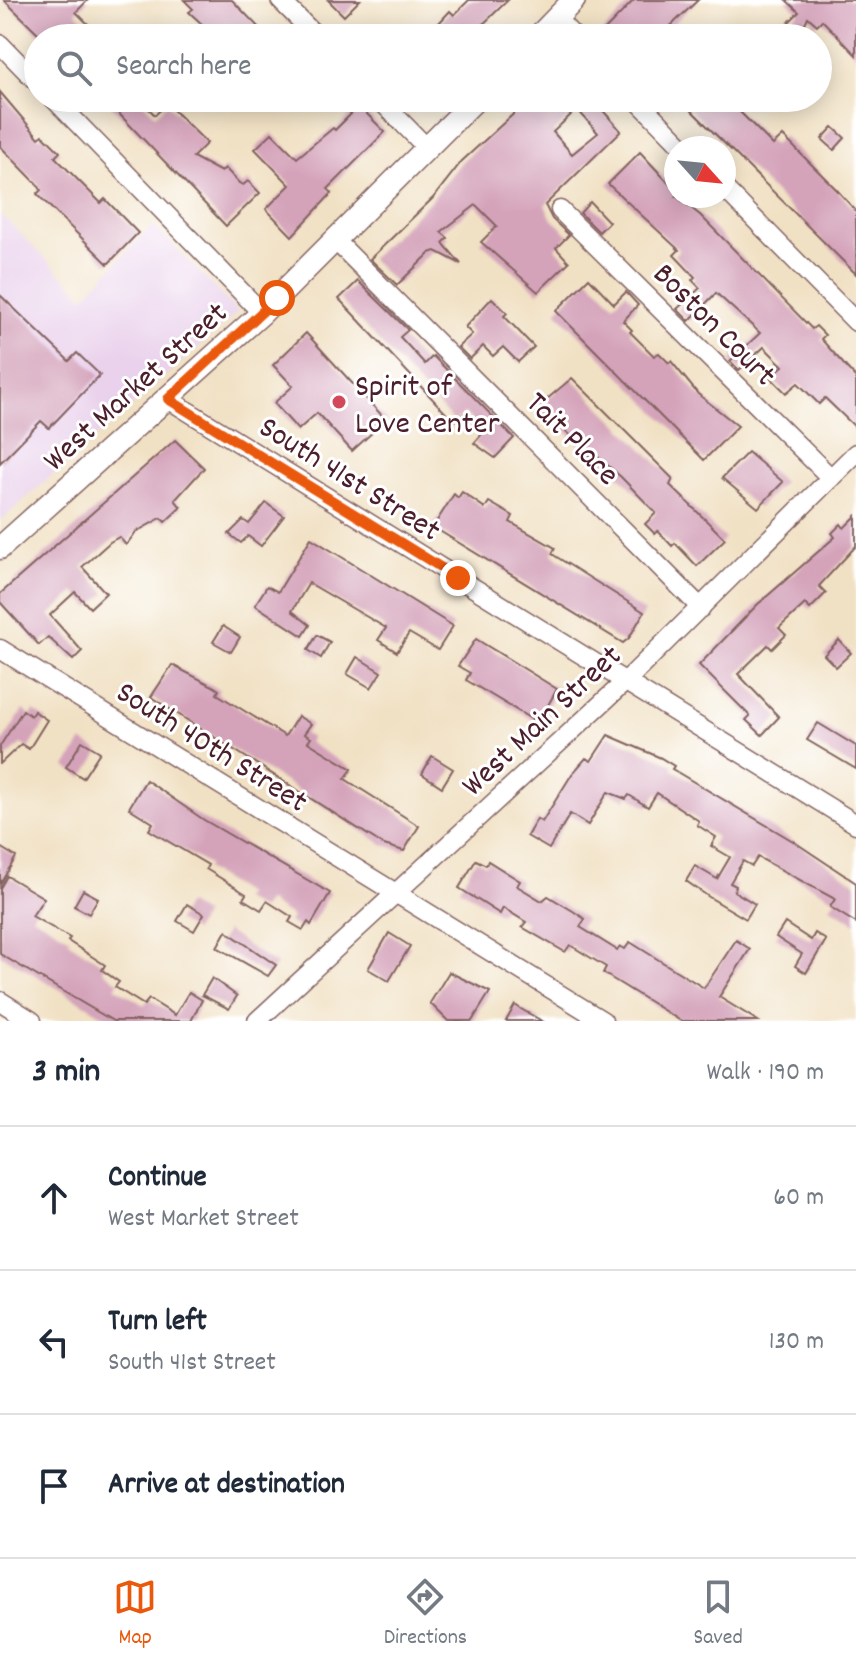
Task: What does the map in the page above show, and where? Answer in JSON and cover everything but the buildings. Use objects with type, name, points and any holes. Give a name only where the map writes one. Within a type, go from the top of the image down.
[{"type":"street","points":[[280,0],[304,24]]},
{"type":"street","points":[[550,24],[574,0]]},
{"type":"street","points":[[556,18],[562,24]]},
{"type":"street","points":[[0,44],[24,69]]},
{"type":"street","points":[[67,112],[262,313]]},
{"type":"street","points":[[392,112],[427,148]]},
{"type":"street","name":"West Market Street","points":[[0,548],[262,313],[463,112]]},
{"type":"street","points":[[649,112],[672,136]]},
{"type":"street","points":[[736,200],[856,322]]},
{"type":"street","name":"Boston Court","points":[[560,210],[831,478]]},
{"type":"street","name":"Tait Place","points":[[336,241],[701,608]]},
{"type":"street","name":"South 41st Street","points":[[168,399],[856,824]]},
{"type":"street","name":"West Main Street","points":[[257,1021],[626,681],[856,453]]},
{"type":"street","name":"South 40th Street","points":[[0,649],[603,1021]]},
{"type":"street","points":[[0,1001],[32,1021]]},
{"type":"shaded area","points":[[0,214],[84,297],[153,225],[238,312],[0,521]]},
{"type":"place","name":"Spirit of Love Center","points":[[339,402]]},
{"type":"route","points":[[277,298],[168,399],[458,578]]}]
